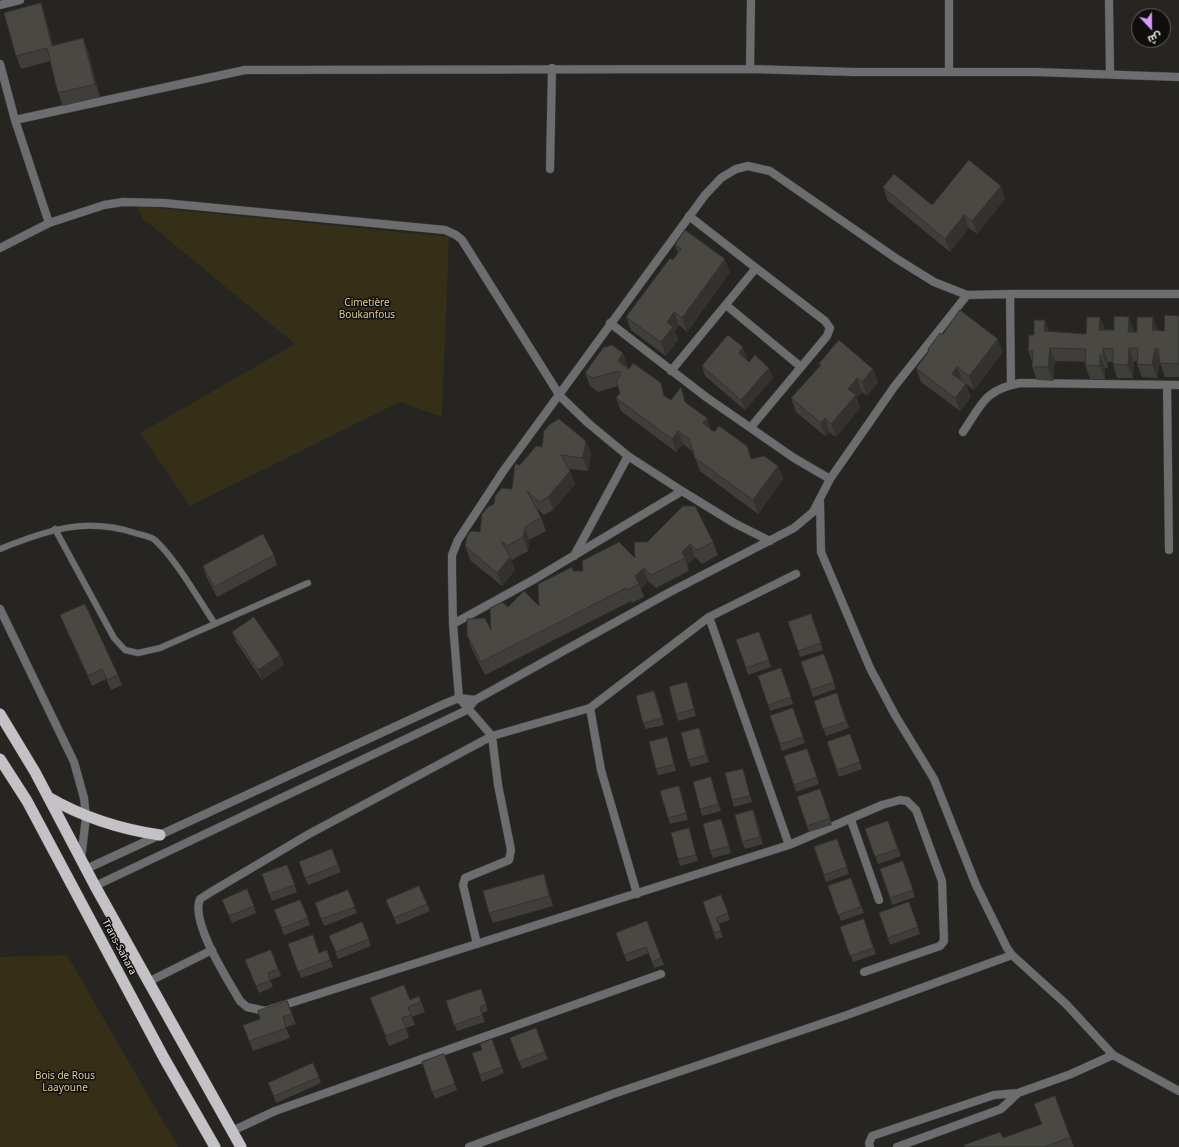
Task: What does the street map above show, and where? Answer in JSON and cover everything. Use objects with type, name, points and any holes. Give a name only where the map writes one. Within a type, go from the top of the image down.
[{"type":"highway","name":"Trans-Sahara","points":[[0,714],[35,772],[95,886],[242,1147]]},
{"type":"highway","name":"Trans-Sahara","points":[[0,759],[27,801],[164,1058],[215,1147]]},
{"type":"highway","points":[[48,797],[86,817],[110,825],[160,835]]},
{"type":"street","points":[[0,5],[20,0]]},
{"type":"street","points":[[750,69],[751,0]]},
{"type":"street","points":[[949,0],[950,71]]},
{"type":"street","points":[[1109,0],[1110,74]]},
{"type":"street","points":[[0,64],[15,120],[49,223]]},
{"type":"street","points":[[550,169],[552,68]]},
{"type":"street","points":[[15,120],[245,70],[552,68],[750,69],[854,72],[950,71],[1179,77]]},
{"type":"street","points":[[477,944],[463,885],[466,878],[509,860],[511,856],[498,785],[492,736],[467,710],[459,698],[453,624],[452,554],[458,540],[504,470],[560,396],[610,323],[705,194],[721,178],[736,169],[748,166],[770,171],[897,259],[934,282],[967,295],[1179,294]]},
{"type":"street","points":[[0,248],[49,223],[86,209],[123,202],[164,203],[445,230],[456,235],[462,240],[560,396],[588,423],[628,456],[734,523],[770,541]]},
{"type":"street","points":[[689,216],[825,321],[830,328],[827,336],[751,427]]},
{"type":"street","points":[[671,371],[756,268]]},
{"type":"street","points":[[1010,294],[1011,385]]},
{"type":"street","points":[[95,886],[467,710],[475,700],[670,592],[794,528],[813,512],[830,479],[894,387],[967,295]]},
{"type":"street","points":[[726,305],[801,367]]},
{"type":"street","points":[[610,323],[671,371],[794,458],[830,479]]},
{"type":"street","points":[[963,432],[988,395],[1003,386],[1020,383],[1179,385]]},
{"type":"street","points":[[1167,385],[1169,550]]},
{"type":"street","points":[[574,556],[628,456]]},
{"type":"street","points":[[453,624],[574,556],[682,491]]},
{"type":"street","points":[[820,500],[821,552],[870,668],[895,715],[934,779],[987,910],[1012,955],[1066,1004],[1113,1055],[1179,1091]]},
{"type":"street","points":[[796,574],[709,617],[590,708],[492,736],[309,834],[200,899],[198,912],[212,950],[244,1006],[265,1012],[789,845],[851,820],[882,805],[900,800],[907,801],[916,810],[942,881],[945,932],[944,941],[940,946],[864,972]]},
{"type":"street","points":[[0,609],[74,762],[84,798],[86,817],[84,864],[160,835],[459,698],[475,700]]},
{"type":"street","points":[[709,617],[789,845]]},
{"type":"street","points":[[590,708],[601,770],[637,894]]},
{"type":"street","points":[[851,820],[879,900]]},
{"type":"street","points":[[148,982],[212,950]]},
{"type":"street","points":[[469,1147],[613,1094],[847,1015],[1012,955]]},
{"type":"street","points":[[232,1131],[282,1108],[661,974]]},
{"type":"street","points":[[870,1147],[869,1143],[872,1136],[994,1095],[1018,1093],[1071,1074],[1113,1055]]},
{"type":"street","points":[[897,1147],[1001,1109],[1018,1093]]},
{"type":"lane","points":[[0,549],[55,529],[75,526],[118,527],[154,538],[169,555],[215,624]]},
{"type":"lane","points":[[55,529],[114,638],[125,650],[138,653],[147,652],[308,583]]},
{"type":"green space","name":"Cimetière Boukanfous","points":[[137,206],[449,237],[442,417],[400,402],[190,506],[140,433],[295,344],[142,218]]},
{"type":"green space","name":"Bois de Rous Laayoune","points":[[67,955],[178,1147],[0,1147],[0,957]]},
{"type":"building","points":[[41,3],[52,46],[83,38],[95,84],[58,93],[47,48],[16,56],[4,13]]},
{"type":"building","points":[[969,160],[1001,186],[972,221],[964,215],[945,239],[883,187],[894,174],[932,205]]},
{"type":"building","points":[[685,230],[725,259],[682,318],[674,312],[667,322],[673,327],[661,342],[626,317],[670,258],[673,260],[681,249],[675,245]]},
{"type":"building","points":[[960,310],[998,339],[969,376],[957,367],[952,374],[966,384],[955,398],[916,368],[940,333],[942,335]]},
{"type":"building","points":[[1165,315],[1179,316],[1179,364],[1160,363],[1158,348],[1155,348],[1152,365],[1137,364],[1138,348],[1129,348],[1128,365],[1113,364],[1113,349],[1103,348],[1103,355],[1100,355],[1100,366],[1085,365],[1086,349],[1050,348],[1048,367],[1032,367],[1033,351],[1028,351],[1029,335],[1034,335],[1034,320],[1045,320],[1044,331],[1086,334],[1087,317],[1100,317],[1099,330],[1114,330],[1114,316],[1129,317],[1128,332],[1137,332],[1137,317],[1153,317],[1152,330],[1164,331]]},
{"type":"building","points":[[728,335],[743,347],[739,353],[749,362],[755,355],[769,368],[741,400],[702,366]]},
{"type":"building","points":[[839,340],[873,369],[862,382],[857,378],[848,389],[856,395],[831,424],[825,418],[821,423],[791,398],[821,365],[819,364]]},
{"type":"building","points":[[612,345],[623,353],[618,361],[629,369],[633,363],[661,383],[664,396],[671,400],[681,387],[685,402],[707,418],[703,423],[714,432],[719,426],[747,446],[751,459],[764,456],[778,466],[753,500],[695,458],[689,439],[678,431],[672,439],[616,398],[620,393],[616,381],[621,375],[619,371],[593,378],[585,373],[603,348]]},
{"type":"building","points":[[559,419],[586,441],[583,458],[561,455],[570,471],[548,497],[539,502],[527,491],[541,517],[525,527],[523,537],[507,546],[501,541],[510,557],[497,573],[465,546],[467,536],[471,531],[480,532],[482,514],[488,507],[494,504],[495,496],[502,488],[512,489],[515,464],[520,465],[536,446],[542,447],[544,431],[549,425]]},
{"type":"building","points":[[683,506],[695,506],[713,542],[697,550],[690,544],[682,552],[685,558],[651,575],[644,568],[635,576],[639,584],[627,590],[626,588],[481,662],[467,635],[467,619],[485,618],[491,630],[490,608],[502,602],[508,607],[524,591],[539,606],[538,584],[572,567],[573,571],[583,571],[582,561],[619,542],[635,558],[634,542],[647,542]]},
{"type":"building","points":[[263,534],[274,555],[214,587],[203,566]]},
{"type":"building","points":[[85,604],[118,675],[107,680],[102,669],[88,676],[60,615]]},
{"type":"building","points":[[811,614],[821,643],[798,651],[788,622]]},
{"type":"building","points":[[254,617],[280,655],[258,670],[232,632]]},
{"type":"building","points":[[759,632],[769,660],[746,668],[736,640]]},
{"type":"building","points":[[824,654],[834,682],[811,690],[801,662]]},
{"type":"building","points":[[781,668],[791,697],[768,705],[758,676]]},
{"type":"building","points":[[687,682],[694,709],[676,714],[669,687]]},
{"type":"building","points":[[654,691],[662,718],[643,723],[636,696]]},
{"type":"building","points":[[837,693],[846,722],[823,729],[814,701]]},
{"type":"building","points":[[793,708],[803,737],[780,744],[770,716]]},
{"type":"building","points":[[699,728],[706,755],[688,760],[681,733]]},
{"type":"building","points":[[850,734],[860,762],[837,770],[827,742]]},
{"type":"building","points":[[667,737],[674,764],[656,769],[649,742]]},
{"type":"building","points":[[807,749],[817,777],[794,785],[784,756]]},
{"type":"building","points":[[743,769],[750,796],[732,800],[725,773]]},
{"type":"building","points":[[711,777],[718,804],[700,809],[693,782]]},
{"type":"building","points":[[679,786],[686,813],[668,818],[660,791]]},
{"type":"building","points":[[820,789],[830,818],[807,826],[797,797]]},
{"type":"building","points":[[753,810],[760,837],[742,842],[735,815]]},
{"type":"building","points":[[721,819],[729,846],[710,851],[703,824]]},
{"type":"building","points":[[888,821],[898,849],[875,857],[865,829]]},
{"type":"building","points":[[689,828],[696,855],[678,859],[671,833]]},
{"type":"building","points":[[837,839],[847,867],[824,875],[814,847]]},
{"type":"building","points":[[332,849],[338,865],[305,878],[299,862]]},
{"type":"building","points":[[903,861],[913,890],[890,898],[880,869]]},
{"type":"building","points":[[287,865],[295,885],[269,894],[262,874]]},
{"type":"building","points":[[544,874],[549,896],[489,913],[483,891]]},
{"type":"building","points":[[851,878],[861,907],[838,915],[828,886]]},
{"type":"building","points":[[419,886],[427,904],[394,918],[386,900]]},
{"type":"building","points":[[247,889],[254,906],[229,916],[222,900]]},
{"type":"building","points":[[348,890],[355,907],[321,919],[315,903]]},
{"type":"building","points":[[721,895],[728,913],[716,918],[721,930],[714,933],[703,902]]},
{"type":"building","points":[[300,900],[308,918],[282,928],[274,910]]},
{"type":"building","points":[[909,902],[918,927],[888,938],[879,913]]},
{"type":"building","points":[[864,919],[873,948],[850,956],[840,927]]},
{"type":"building","points":[[647,921],[661,958],[652,962],[646,947],[624,955],[616,933]]},
{"type":"building","points":[[362,922],[369,939],[336,952],[329,936]]},
{"type":"building","points":[[313,935],[319,953],[327,950],[330,960],[298,972],[288,944]]},
{"type":"building","points":[[271,950],[278,969],[268,973],[270,981],[256,986],[245,960]]},
{"type":"building","points":[[404,985],[410,1000],[419,996],[421,1002],[408,1007],[411,1015],[402,1018],[406,1028],[386,1036],[370,998]]},
{"type":"building","points":[[481,989],[486,1004],[480,1007],[482,1015],[454,1025],[446,1001]]},
{"type":"building","points":[[287,1001],[292,1014],[283,1017],[286,1028],[249,1041],[243,1025],[260,1019],[258,1011]]},
{"type":"building","points":[[536,1028],[545,1052],[519,1062],[510,1038]]},
{"type":"building","points":[[492,1039],[502,1067],[480,1075],[472,1053],[482,1050],[480,1044]]},
{"type":"building","points":[[444,1054],[455,1084],[432,1092],[422,1062]]},
{"type":"building","points":[[313,1063],[319,1077],[274,1096],[268,1083]]},
{"type":"building","points":[[1055,1096],[1070,1137],[1045,1147],[965,1147],[964,1145],[1000,1132],[1003,1138],[1042,1124],[1034,1104]]}]
